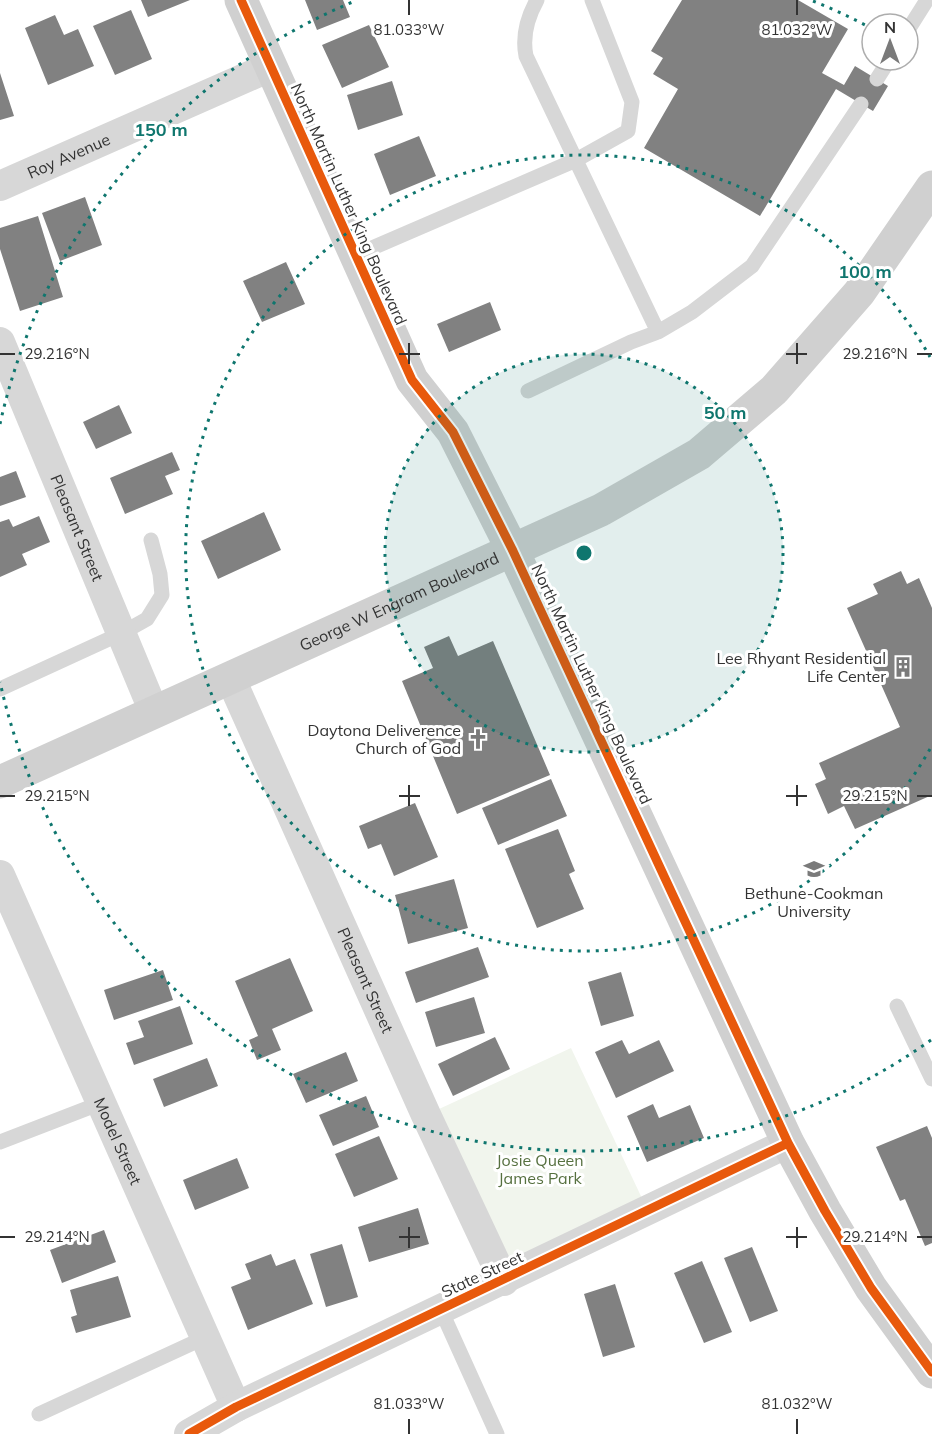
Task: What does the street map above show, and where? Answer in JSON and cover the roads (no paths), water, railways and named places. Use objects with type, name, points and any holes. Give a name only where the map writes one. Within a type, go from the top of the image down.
[{"type":"street","name":"North Martin Luther King Boulevard","points":[[241,0],[412,380],[453,432],[512,549],[789,1143],[825,1211],[871,1288],[932,1372]]},
{"type":"street","name":"Roy Avenue","points":[[0,186],[270,67]]},
{"type":"street","name":"George W Engram Boulevard","points":[[0,782],[601,510],[699,454],[766,397],[859,292],[932,187]]},
{"type":"street","name":"Pleasant Street","points":[[0,342],[154,712]]},
{"type":"street","name":"Pleasant Street","points":[[230,677],[426,1115],[504,1281]]},
{"type":"street","name":"Model Street","points":[[0,874],[237,1407]]},
{"type":"street","name":"State Street","points":[[189,1434],[237,1407],[789,1143]]},
{"type":"lane","points":[[537,0],[523,40],[526,56],[658,332]]},
{"type":"lane","points":[[356,255],[576,160],[628,131],[632,102],[592,0]]},
{"type":"lane","points":[[877,79],[881,72]]},
{"type":"lane","points":[[528,392],[631,342],[658,332],[692,312],[752,266],[861,104]]},
{"type":"lane","points":[[0,689],[122,633],[147,619],[162,595],[160,574],[151,540]]},
{"type":"lane","points":[[897,1006],[932,1079]]},
{"type":"lane","points":[[0,1142],[101,1103]]},
{"type":"lane","points":[[441,1310],[497,1434]]},
{"type":"lane","points":[[39,1414],[206,1337]]},
{"type":"place","name":"Lee Rhyant Residential Life Center","points":[[903,667]]},
{"type":"place","name":"Daytona Deliverence Church of God","points":[[478,739]]},
{"type":"place","name":"Bethune-Cookman University","points":[[814,869]]},
{"type":"park label","name":"Josie Queen James Park","points":[[540,1169]]}]
